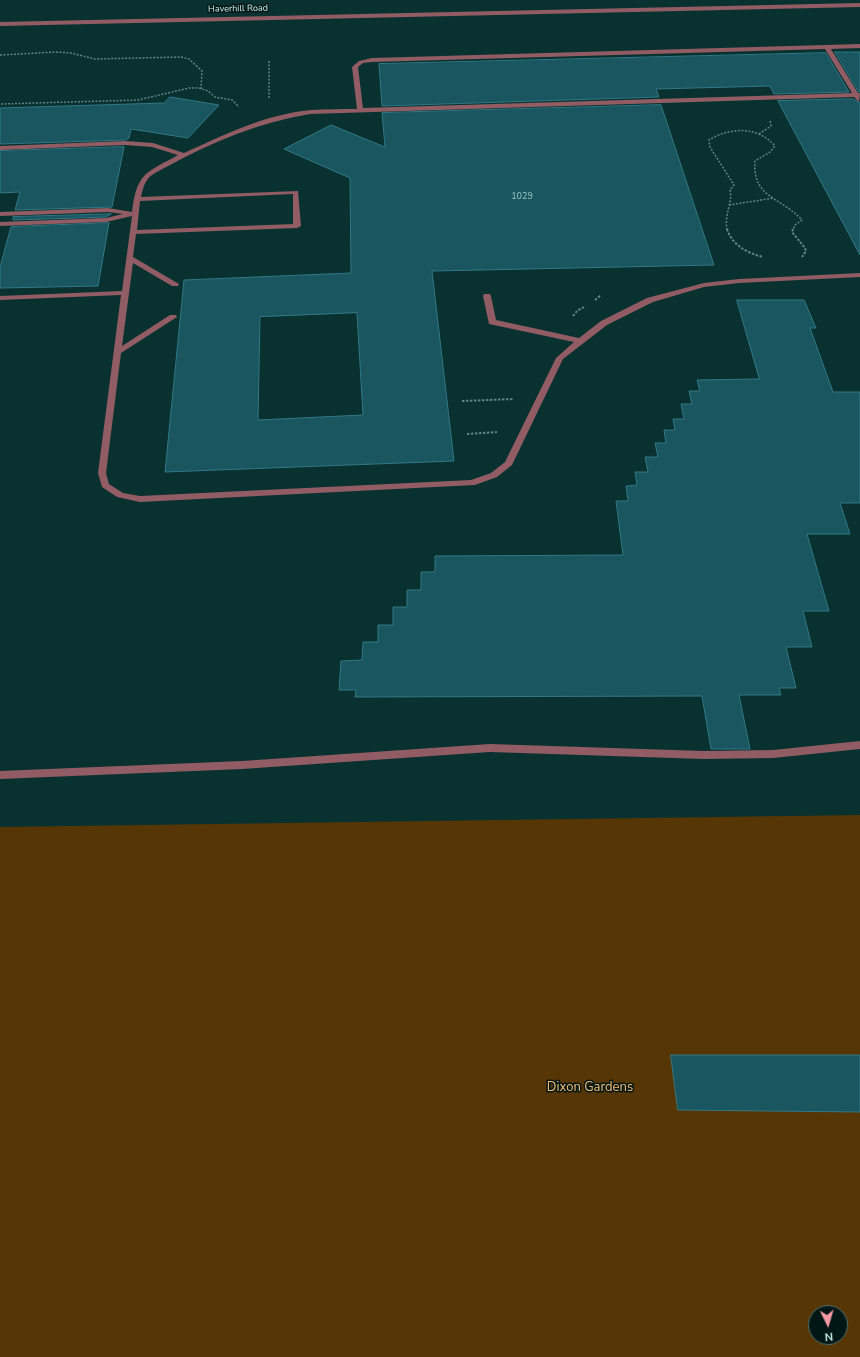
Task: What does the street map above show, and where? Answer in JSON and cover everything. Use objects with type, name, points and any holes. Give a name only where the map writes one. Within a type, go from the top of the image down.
[{"type":"street","name":"Haverhill Road","points":[[0,24],[860,5]]},
{"type":"street","points":[[360,110],[355,67],[361,62],[372,60],[860,46]]},
{"type":"street","points":[[827,47],[858,95],[860,102]]},
{"type":"street","points":[[858,95],[310,112],[286,116],[237,132],[184,156],[151,173],[144,179],[138,198],[102,472],[106,485],[120,495],[140,499],[472,483],[494,474],[509,463],[560,358],[580,340],[604,324],[628,311],[650,300],[704,285],[732,282],[860,275]]},
{"type":"street","points":[[0,148],[124,143],[153,144],[184,156]]},
{"type":"street","points":[[133,232],[297,226],[296,192],[138,198]]},
{"type":"street","points":[[0,214],[108,210],[135,213]]},
{"type":"street","points":[[0,224],[106,220],[135,213]]},
{"type":"street","points":[[130,258],[175,284]]},
{"type":"street","points":[[0,298],[125,293]]},
{"type":"street","points":[[487,296],[492,322],[580,340]]},
{"type":"street","points":[[118,352],[173,317]]},
{"type":"street","points":[[0,775],[242,765],[490,748],[704,755],[773,754],[860,745]]},
{"type":"path","points":[[0,55],[56,52],[71,53],[95,59],[180,57],[189,59],[202,71],[201,89]]},
{"type":"path","points":[[1,104],[138,100],[150,98],[163,92],[178,89],[201,89],[215,97],[232,100],[240,109]]},
{"type":"path","points":[[759,134],[771,126],[769,118]]},
{"type":"path","points":[[767,258],[752,255],[742,250],[728,234],[726,213],[732,196],[730,190],[734,185],[710,147],[709,140],[726,132],[753,132],[772,141],[775,146],[770,152],[755,161],[753,170],[755,182],[775,198],[797,212],[802,220],[795,225],[792,232],[804,244],[806,251],[801,258],[811,278]]},
{"type":"path","points":[[729,205],[775,198]]},
{"type":"path","points":[[462,401],[520,399]]},
{"type":"green space","name":"Dixon Gardens","points":[[860,815],[860,1357],[0,1357],[0,827]]},
{"type":"building","points":[[835,52],[860,52],[860,92],[859,92]]},
{"type":"building","points":[[826,53],[849,92],[774,94],[770,86],[656,89],[659,97],[382,106],[379,64]]},
{"type":"building","points":[[170,97],[219,105],[188,138],[131,129],[129,138],[126,140],[0,144],[0,108],[164,103]]},
{"type":"building","points":[[853,99],[860,103],[860,255],[778,101]]},
{"type":"building","points":[[661,105],[714,265],[432,271],[454,461],[165,472],[184,280],[351,273],[350,178],[284,149],[331,125],[385,147],[382,113]],"holes":[[[357,313],[363,415],[258,420],[260,317]]]},
{"type":"building","points":[[124,147],[112,207],[15,210],[20,192],[0,193],[0,151]]},
{"type":"building","points":[[111,214],[106,217],[13,220],[13,217]]},
{"type":"building","points":[[109,223],[98,286],[0,288],[0,267],[11,227]]},
{"type":"building","points":[[737,300],[804,300],[816,328],[810,328],[833,392],[860,392],[860,503],[840,503],[850,534],[807,534],[829,611],[803,611],[812,647],[786,647],[796,688],[779,688],[781,695],[739,695],[750,749],[711,749],[702,696],[355,697],[356,690],[339,690],[341,661],[362,660],[363,642],[378,642],[378,625],[393,625],[393,607],[407,607],[407,590],[421,590],[421,572],[435,572],[435,556],[623,555],[616,501],[628,501],[626,486],[637,485],[635,472],[648,472],[645,457],[658,457],[655,443],[666,443],[664,430],[675,430],[673,419],[684,419],[681,404],[692,404],[689,391],[700,391],[697,380],[759,379]]},
{"type":"building","points":[[671,1055],[860,1055],[860,1112],[678,1110]]}]
